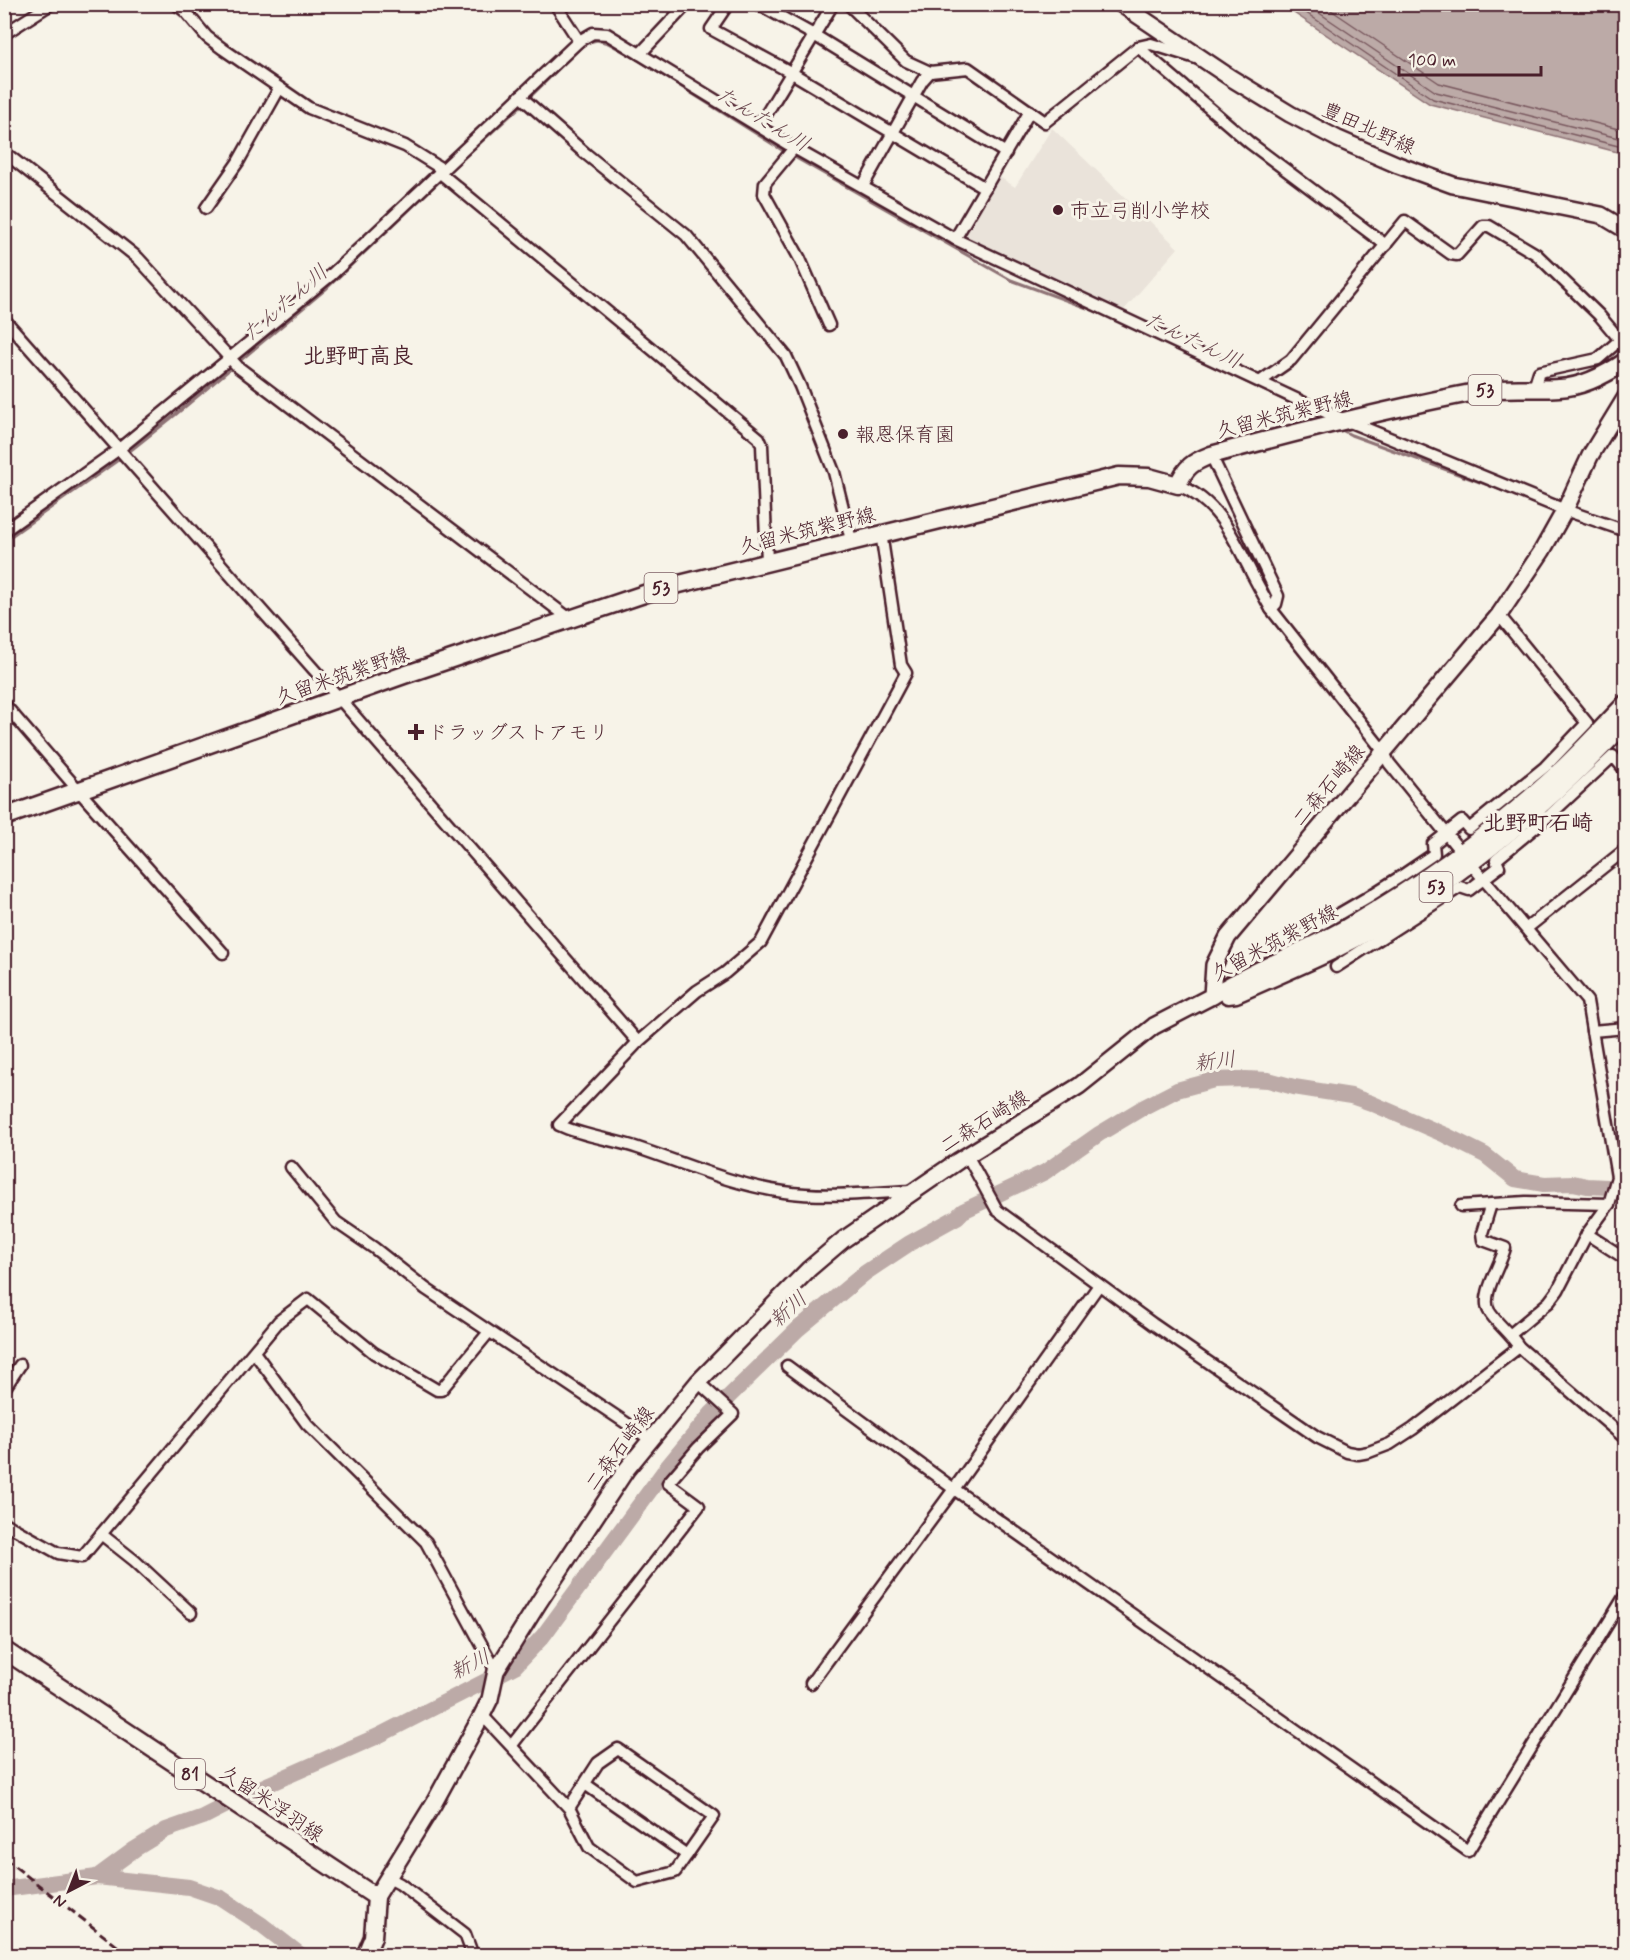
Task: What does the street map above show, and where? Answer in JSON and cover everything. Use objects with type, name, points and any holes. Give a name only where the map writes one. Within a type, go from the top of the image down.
[{"type":"main road","name":"豊田北野線","points":[[1121,4],[1290,114],[1338,139],[1398,165],[1453,185],[1601,215],[1626,230]]},
{"type":"main road","name":"久留米筑紫野線","points":[[4,817],[339,698],[658,589],[1119,476],[1149,477],[1178,485],[1188,466],[1211,455],[1343,420],[1484,390],[1560,388],[1589,381],[1626,361]]},
{"type":"main road","name":"二森石崎線","points":[[376,1897],[434,1803],[482,1715],[490,1699],[496,1671],[626,1470],[650,1439],[698,1382],[826,1254],[843,1240],[1003,1132],[1079,1086],[1154,1026],[1212,996],[1214,965],[1228,937],[1499,615],[1542,551],[1565,510],[1590,456],[1625,399]]},
{"type":"main road","name":"久留米筑紫野線","points":[[1466,857],[1549,782],[1626,703]]},
{"type":"main road","name":"久留米筑紫野線","points":[[1212,996],[1232,983],[1343,930],[1466,857],[1562,786],[1626,722]]},
{"type":"main road","name":"久留米浮羽線","points":[[4,1650],[376,1897]]},
{"type":"main road","points":[[365,1956],[373,1937],[376,1897]]},
{"type":"street","points":[[4,34],[51,4]]},
{"type":"street","points":[[176,4],[215,43],[309,108],[405,146],[441,170],[759,438],[762,445],[767,561]]},
{"type":"street","points":[[555,4],[579,41]]},
{"type":"street","points":[[640,54],[687,4]]},
{"type":"street","points":[[728,4],[711,29],[792,73],[985,188]]},
{"type":"street","points":[[758,4],[814,35],[1006,153]]},
{"type":"street","points":[[759,126],[833,4]]},
{"type":"street","points":[[848,4],[906,61],[930,72],[968,68],[1045,122],[1138,47],[1151,44],[1204,60]]},
{"type":"street","points":[[4,531],[123,453],[234,363],[330,276],[579,41],[593,33],[607,34],[794,148],[956,239],[1343,420],[1565,510],[1626,531]]},
{"type":"street","points":[[1138,47],[1251,143],[1386,245]]},
{"type":"street","points":[[863,186],[913,96],[930,72]]},
{"type":"street","points":[[206,208],[238,162],[279,89]]},
{"type":"street","points":[[520,96],[586,154],[686,235],[786,356],[834,472],[851,540]]},
{"type":"street","points":[[956,239],[1030,111]]},
{"type":"street","points":[[794,148],[765,183],[764,194],[800,259],[829,325]]},
{"type":"street","points":[[4,152],[138,258],[234,363],[570,619]]},
{"type":"street","points":[[1261,381],[1291,360],[1406,221],[1451,254],[1457,255],[1483,226],[1489,226],[1536,254],[1599,315],[1623,343],[1598,359],[1539,372],[1534,388]]},
{"type":"street","points":[[4,319],[339,698],[638,1042]]},
{"type":"street","points":[[1211,455],[1278,596],[1271,609]]},
{"type":"street","points":[[1178,485],[1195,494],[1220,516],[1231,531],[1271,609],[1384,752],[1389,763],[1587,1001],[1617,1177],[1610,1204],[1587,1234],[1558,1290],[1549,1302],[1511,1334]]},
{"type":"street","points":[[881,533],[901,665],[906,673],[761,942],[725,973],[697,991],[638,1042],[559,1125],[592,1137],[635,1147],[741,1184],[783,1192],[827,1195],[915,1191]]},
{"type":"street","points":[[1297,937],[1390,885],[1434,854],[1433,844],[1462,821],[1469,829],[1545,767],[1587,723],[1499,615]]},
{"type":"street","points":[[4,704],[223,953]]},
{"type":"street","points":[[1336,967],[1460,887],[1469,890],[1484,879],[1499,867],[1496,860],[1551,814],[1613,756],[1626,771]]},
{"type":"street","points":[[1527,928],[1626,849]]},
{"type":"street","points":[[1592,1031],[1626,1028]]},
{"type":"street","points":[[968,1157],[997,1210],[1099,1285],[1317,1437],[1347,1452],[1358,1454],[1389,1444],[1413,1429],[1519,1347]]},
{"type":"street","points":[[291,1167],[336,1222],[374,1248],[426,1289],[650,1439]]},
{"type":"street","points":[[1461,1206],[1526,1203],[1610,1204]]},
{"type":"street","points":[[1491,1204],[1482,1233],[1483,1240],[1505,1248],[1486,1302],[1489,1311],[1511,1334],[1519,1347],[1626,1439]]},
{"type":"street","points":[[1587,1234],[1626,1259]]},
{"type":"street","points":[[811,1683],[954,1489],[1099,1285]]},
{"type":"street","points":[[4,1523],[58,1553],[82,1557],[279,1321],[308,1299],[374,1353],[437,1390],[441,1390],[489,1332]]},
{"type":"street","points":[[254,1352],[306,1424],[426,1542],[496,1671]]},
{"type":"street","points":[[4,1389],[20,1365]]},
{"type":"street","points":[[787,1366],[954,1489],[1468,1851],[1626,1594]]},
{"type":"street","points":[[512,1745],[699,1506],[668,1483],[698,1448],[733,1414],[698,1382]]},
{"type":"street","points":[[101,1534],[135,1561],[191,1613]]},
{"type":"street","points":[[482,1715],[570,1808],[589,1847],[637,1882],[675,1872],[714,1816],[618,1749],[598,1763],[570,1808]]},
{"type":"street","points":[[585,1784],[687,1855]]},
{"type":"street","points":[[387,1877],[400,1884],[465,1934],[473,1956]]},
{"type":"shaded area","name":"市立弓削小学校","points":[[1052,128],[1178,248],[1124,310],[1041,276],[963,234],[998,176],[1015,187]]},
{"type":"water","points":[[1282,5],[1625,5],[1625,154],[1430,104]]},
{"type":"waterway","name":"たんたん川","points":[[528,99],[585,43],[597,40],[608,43],[782,150],[1011,280],[1098,312],[1324,419]]},
{"type":"waterway","name":"たんたん川","points":[[446,174],[523,104]]},
{"type":"waterway","name":"たんたん川","points":[[4,541],[121,458],[175,415],[327,288],[442,179]]},
{"type":"waterway","name":"たんたん川","points":[[1340,429],[1510,493]]},
{"type":"waterway","name":"新川","points":[[97,1877],[166,1830],[203,1817],[260,1788],[378,1736],[515,1666],[543,1636],[668,1466],[711,1414],[798,1329],[865,1273],[910,1243],[957,1217],[963,1211],[1045,1172],[1099,1134],[1177,1090],[1214,1080],[1246,1079],[1268,1080],[1294,1087],[1351,1096],[1445,1135],[1485,1155],[1515,1179],[1544,1184],[1573,1183],[1626,1188]]},
{"type":"waterway","points":[[4,1889],[97,1877],[189,1887],[221,1898],[262,1925],[302,1956]]},
{"type":"railway","points":[[4,1858],[130,1956]]},
{"type":"place","name":"市立弓削小学校","points":[[1058,210]]},
{"type":"place","name":"報恩保育園","points":[[843,434]]},
{"type":"place","name":"ドラッグストアモリ","points":[[416,732]]},
{"type":"district","name":"北野町高良","points":[[358,355]]},
{"type":"district","name":"北野町石崎","points":[[1538,822]]}]
